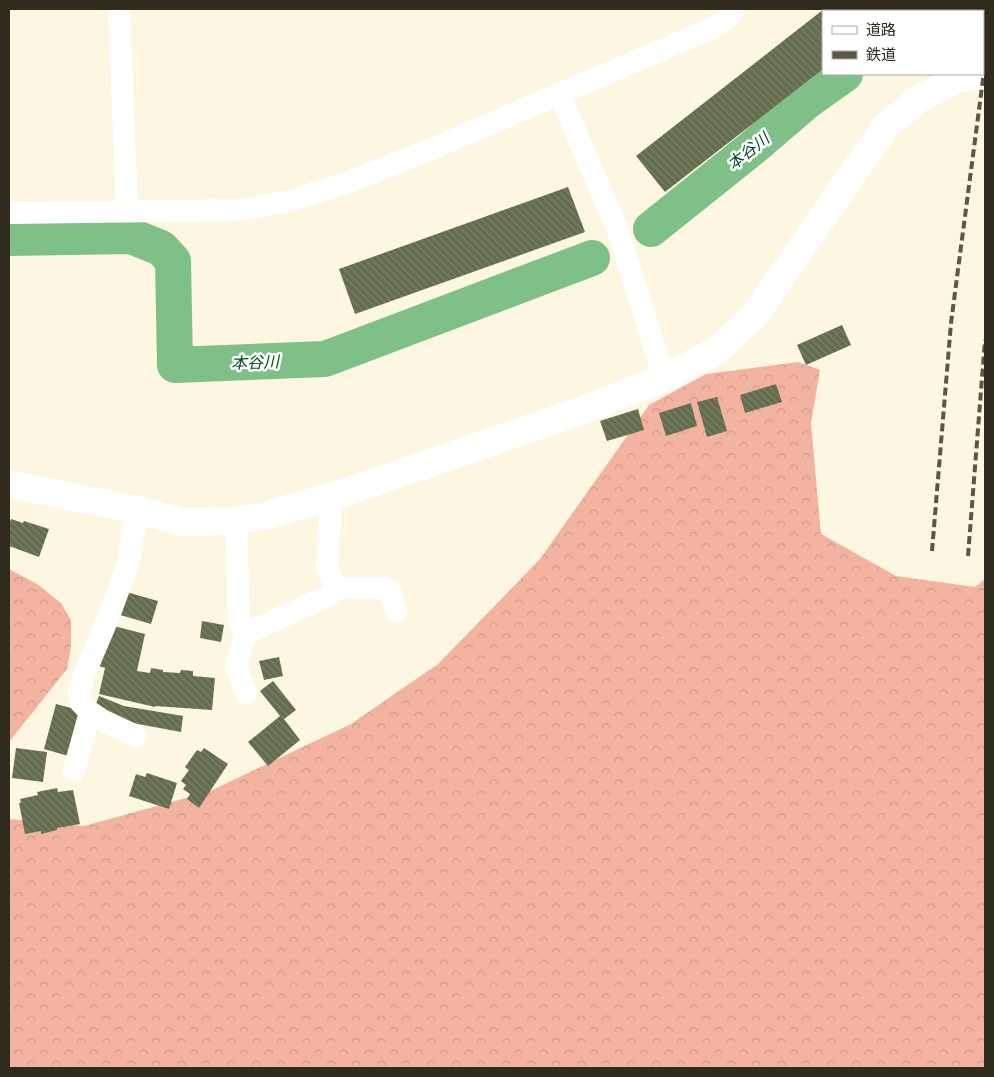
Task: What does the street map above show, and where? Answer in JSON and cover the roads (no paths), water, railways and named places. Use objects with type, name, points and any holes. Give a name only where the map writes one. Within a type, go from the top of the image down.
[{"type":"street","points":[[119,9],[127,212]]},
{"type":"street","points":[[9,213],[241,210],[292,200],[358,178],[713,28],[725,22],[734,9]]},
{"type":"street","points":[[9,484],[137,510],[182,522],[236,521],[265,516],[331,497],[589,408],[664,378],[715,352],[754,316],[886,126],[917,100],[957,76],[985,75]]},
{"type":"street","points":[[559,93],[618,231],[664,378]]},
{"type":"street","points":[[331,497],[327,567],[333,582],[338,586],[354,588],[385,588],[390,591],[396,611]]},
{"type":"street","points":[[136,736],[102,720],[90,712],[82,704],[79,693],[84,675],[128,564],[137,510]]},
{"type":"street","points":[[236,521],[239,623],[245,634],[236,667],[246,693]]},
{"type":"street","points":[[245,634],[330,595],[338,586]]},
{"type":"street","points":[[74,770],[90,712]]},
{"type":"waterway","name":"本谷川","points":[[651,229],[751,149],[807,101],[844,75]]},
{"type":"waterway","name":"本谷川","points":[[9,238],[131,236],[161,248],[173,261],[175,365],[325,359],[592,258]]},
{"type":"railway","points":[[984,72],[985,64]]},
{"type":"railway","points":[[932,551],[951,323],[984,75]]},
{"type":"railway","points":[[968,556],[985,340]]}]
